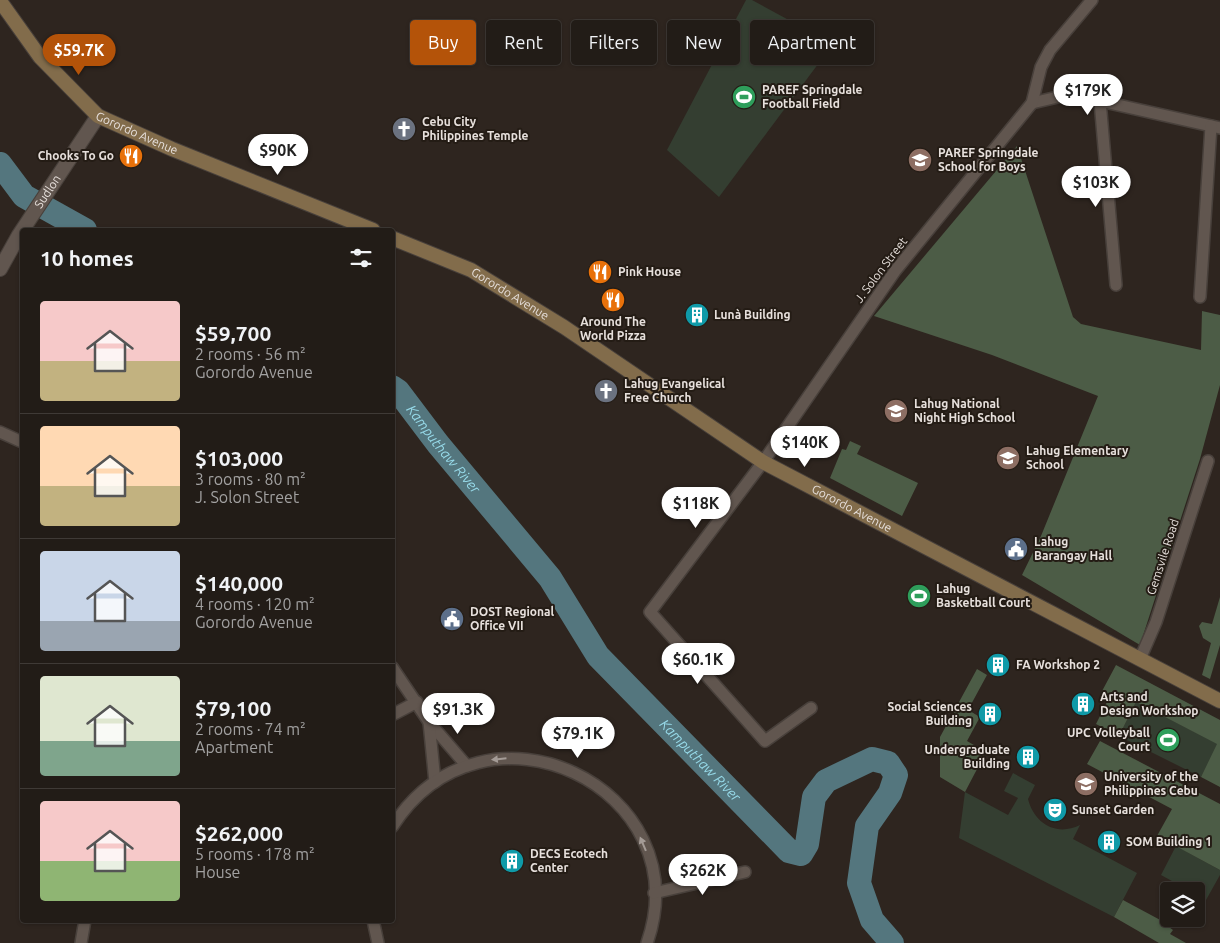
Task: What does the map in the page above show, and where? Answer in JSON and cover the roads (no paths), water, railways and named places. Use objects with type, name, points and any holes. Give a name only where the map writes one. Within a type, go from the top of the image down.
[{"type":"main road","name":"Gorordo Avenue","points":[[0,1],[40,57],[98,116],[172,149],[368,228]]},
{"type":"main road","name":"Gorordo Avenue","points":[[395,239],[477,274],[564,327],[762,462],[1220,701]]},
{"type":"street","name":"J. Solon Street","points":[[811,708],[765,741],[650,612],[762,462],[895,271],[1032,103],[1041,67],[1050,50],[1092,0]]},
{"type":"street","points":[[1032,103],[1062,96],[1100,101],[1215,127],[1200,298]]},
{"type":"street","points":[[1100,101],[1116,285]]},
{"type":"street","name":"Sudlon","points":[[24,228],[98,116]]},
{"type":"street","name":"Sudlon","points":[[0,269],[20,233]]},
{"type":"street","points":[[0,432],[20,441]]},
{"type":"street","name":"Gemsvile Road","points":[[1140,660],[1159,613],[1208,461]]},
{"type":"street","points":[[395,671],[429,722],[467,766]]},
{"type":"street","points":[[395,713],[416,702]]},
{"type":"street","points":[[429,722],[435,782]]},
{"type":"street","points":[[395,823],[409,804],[435,782],[467,766],[501,758],[534,759],[567,768],[597,785],[622,808],[640,836],[652,868],[654,893],[653,920],[647,943]]},
{"type":"street","points":[[654,893],[745,872]]},
{"type":"street","points":[[81,943],[84,923]]},
{"type":"street","points":[[374,923],[378,943]]},
{"type":"waterway","name":"Kamputhaw River","points":[[0,164],[24,196],[81,228]]},
{"type":"waterway","name":"Kamputhaw River","points":[[395,389],[438,444],[550,578],[598,656],[789,851],[801,854],[807,844],[814,797],[826,781],[872,759],[888,763],[896,775],[890,793],[867,826],[859,883],[872,920],[892,943]]},
{"type":"place","name":"PAREF Springdale Football Field","points":[[744,97]]},
{"type":"place","name":"Cebu City Philippines Temple","points":[[404,129]]},
{"type":"place","name":"Chooks To Go","points":[[131,156]]},
{"type":"place","name":"PAREF Springdale School for Boys","points":[[920,160]]},
{"type":"place","name":"Pink House","points":[[600,272]]},
{"type":"place","name":"Around The World Pizza","points":[[613,300]]},
{"type":"place","name":"Lunà Building","points":[[697,315]]},
{"type":"place","name":"Lahug Evangelical Free Church","points":[[606,391]]},
{"type":"place","name":"Lahug National Night High School","points":[[896,411]]},
{"type":"place","name":"Lahug Elementary School","points":[[1008,458]]},
{"type":"place","name":"Lahug Barangay Hall","points":[[1016,549]]},
{"type":"place","name":"Lahug Basketball Court","points":[[919,596]]},
{"type":"place","name":"DOST Regional Office VII","points":[[452,619]]},
{"type":"place","name":"FA Workshop 2","points":[[998,665]]},
{"type":"place","name":"Arts and Design Workshop","points":[[1083,704]]},
{"type":"place","name":"Social Sciences Building","points":[[990,714]]},
{"type":"place","name":"UPC Volleyball Court","points":[[1168,740]]},
{"type":"place","name":"Undergraduate Building","points":[[1028,757]]},
{"type":"place","name":"University of the Philippines Cebu","points":[[1086,784]]},
{"type":"place","name":"Sunset Garden","points":[[1055,810]]},
{"type":"place","name":"SOM Building 1","points":[[1109,842]]},
{"type":"place","name":"DECS Ecotech Center","points":[[512,861]]}]
